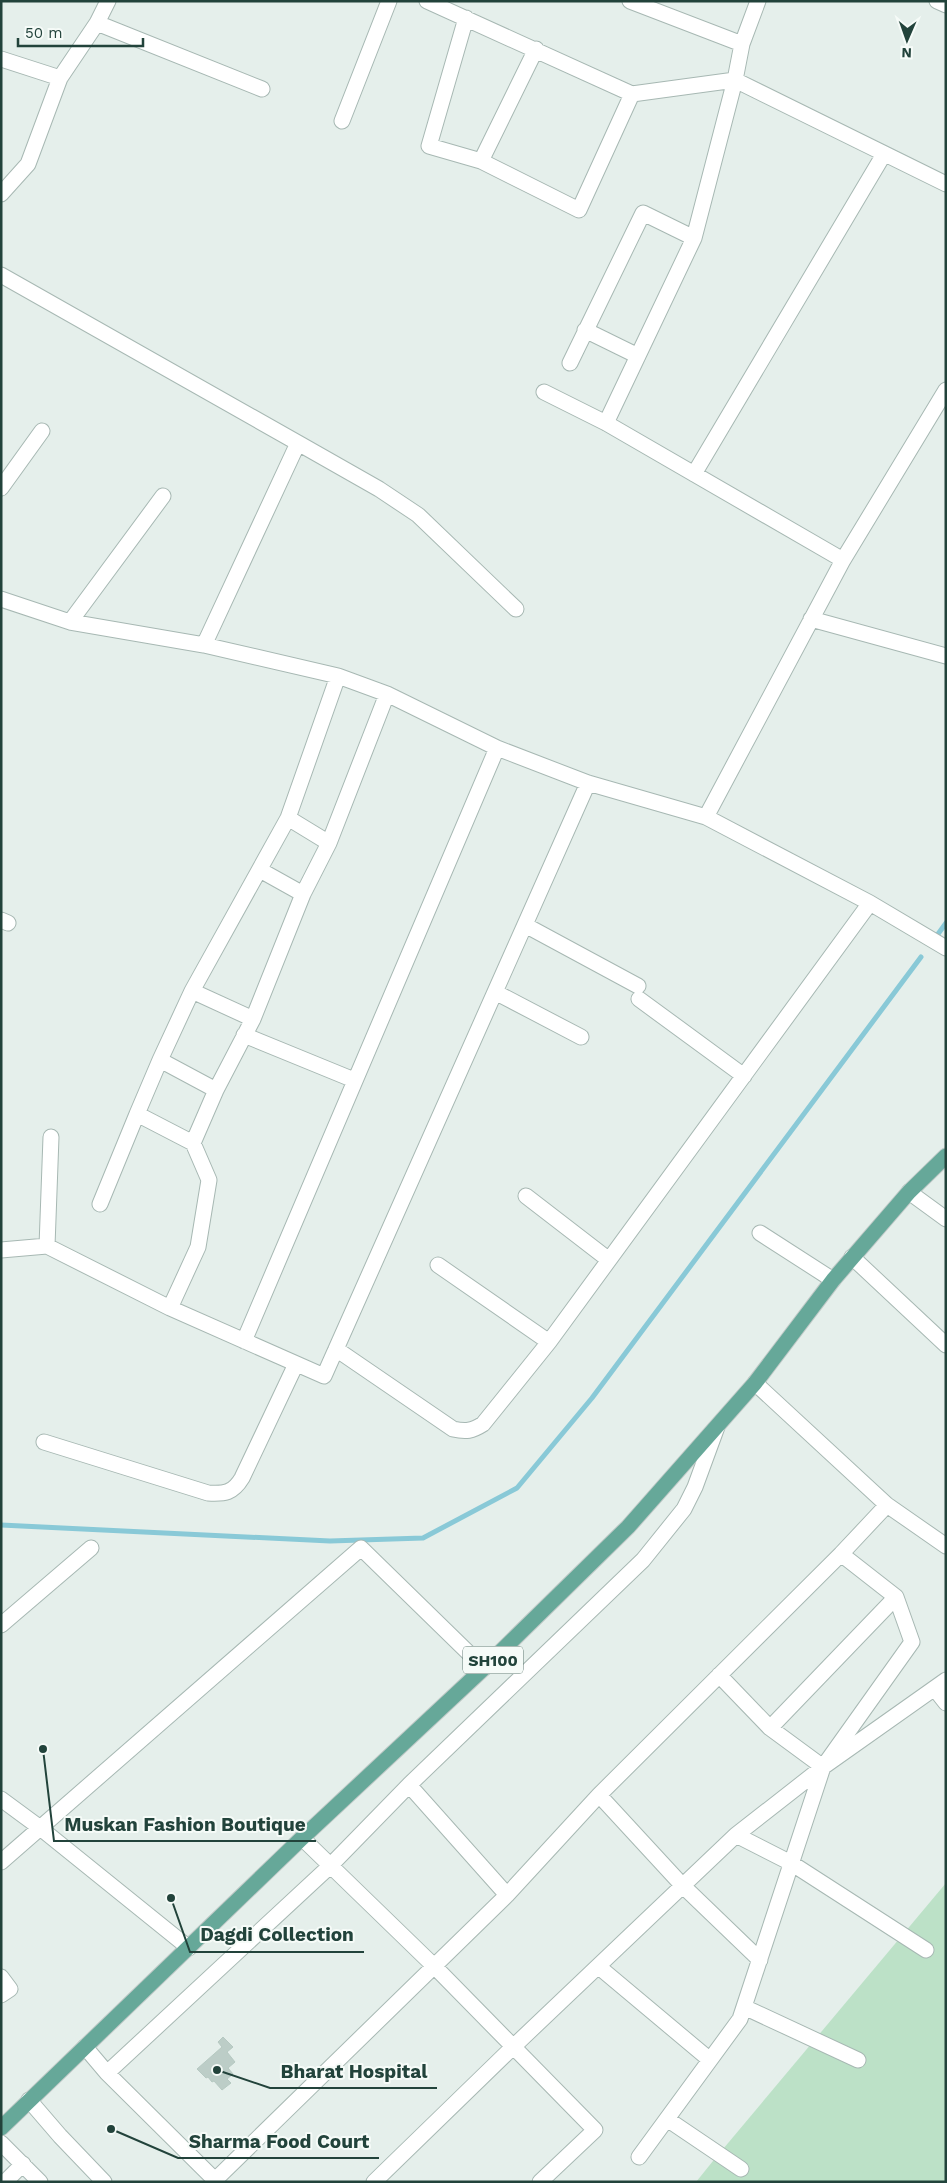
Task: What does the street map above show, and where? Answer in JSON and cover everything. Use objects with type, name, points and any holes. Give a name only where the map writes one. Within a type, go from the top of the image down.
[{"type":"main road","name":"SH100","points":[[1,2128],[302,1838],[484,1668],[628,1527],[755,1383],[852,1257],[909,1192],[946,1156]]},
{"type":"street","points":[[1,194],[28,164],[60,78],[97,23],[108,1]]},
{"type":"street","points":[[342,121],[389,1]]},
{"type":"street","points":[[427,1],[632,94],[735,80],[946,184]]},
{"type":"street","points":[[630,1],[742,44]]},
{"type":"street","points":[[606,424],[694,238],[735,80],[742,44],[758,1]]},
{"type":"street","points":[[937,1],[946,5]]},
{"type":"street","points":[[466,18],[429,146],[481,161],[579,210],[632,94]]},
{"type":"street","points":[[97,23],[262,89]]},
{"type":"street","points":[[481,161],[536,49]]},
{"type":"street","points":[[1,59],[60,78]]},
{"type":"street","points":[[694,474],[884,154]]},
{"type":"street","points":[[570,363],[644,213],[694,238]]},
{"type":"street","points":[[1,276],[379,489],[418,515],[516,609]]},
{"type":"street","points":[[585,330],[638,356]]},
{"type":"street","points":[[706,817],[843,560],[946,390]]},
{"type":"street","points":[[544,392],[606,424],[843,560]]},
{"type":"street","points":[[1,488],[42,431]]},
{"type":"street","points":[[204,645],[298,443]]},
{"type":"street","points":[[70,622],[163,496]]},
{"type":"street","points":[[1,599],[70,622],[204,645],[338,676],[387,694],[497,748],[588,783],[706,817],[870,903],[946,948]]},
{"type":"street","points":[[811,620],[946,656]]},
{"type":"street","points":[[100,1204],[136,1114],[192,991],[288,818],[338,676]]},
{"type":"street","points":[[194,1143],[216,1090],[253,1019],[303,894],[329,843],[387,694]]},
{"type":"street","points":[[244,1341],[497,748]]},
{"type":"street","points":[[1,1250],[47,1246],[170,1308],[324,1376],[588,783]]},
{"type":"street","points":[[288,818],[329,843]]},
{"type":"street","points":[[260,870],[303,894]]},
{"type":"street","points":[[336,1348],[453,1429],[463,1432],[473,1430],[483,1424],[549,1342],[870,903]]},
{"type":"street","points":[[525,925],[639,992],[744,1076]]},
{"type":"street","points":[[192,991],[253,1019]]},
{"type":"street","points":[[495,992],[581,1037]]},
{"type":"street","points":[[244,1035],[354,1080]]},
{"type":"street","points":[[160,1060],[216,1090]]},
{"type":"street","points":[[136,1114],[194,1143],[209,1180],[198,1247],[170,1308]]},
{"type":"street","points":[[47,1246],[51,1137]]},
{"type":"street","points":[[909,1192],[946,1219]]},
{"type":"street","points":[[526,1196],[609,1260]]},
{"type":"street","points":[[760,1233],[833,1280]]},
{"type":"street","points":[[852,1257],[946,1345]]},
{"type":"street","points":[[438,1265],[549,1342]]},
{"type":"street","points":[[44,1442],[208,1493],[229,1493],[242,1478],[296,1364]]},
{"type":"street","points":[[755,1383],[887,1505],[946,1546]]},
{"type":"street","points":[[107,2073],[330,1867],[410,1785],[643,1560],[684,1509],[695,1487],[717,1426]]},
{"type":"street","points":[[85,2047],[107,2073],[214,2181],[507,1895],[599,1794],[842,1554],[887,1505]]},
{"type":"street","points":[[1,1626],[91,1548]]},
{"type":"street","points":[[1,1862],[361,1548],[484,1668]]},
{"type":"street","points":[[639,2157],[740,2019],[823,1767],[912,1642],[896,1597],[842,1554]]},
{"type":"street","points":[[770,1728],[896,1597]]},
{"type":"street","points":[[719,1675],[770,1728],[823,1767]]},
{"type":"street","points":[[374,2182],[736,1835],[823,1767],[940,1685],[946,1703]]},
{"type":"street","points":[[410,1785],[507,1895]]},
{"type":"street","points":[[599,1794],[682,1885],[760,1960]]},
{"type":"street","points":[[1,1800],[40,1827],[189,1948]]},
{"type":"street","points":[[736,1835],[791,1863],[926,1950]]},
{"type":"street","points":[[302,1838],[434,1966],[595,2130],[540,2182]]},
{"type":"street","points":[[599,1966],[710,2060]]},
{"type":"street","points":[[1,1976],[10,1989],[1,1996]]},
{"type":"street","points":[[744,2007],[858,2060]]},
{"type":"street","points":[[29,2100],[104,2182]]},
{"type":"street","points":[[667,2119],[741,2169]]},
{"type":"street","points":[[1,2143],[40,2182]]},
{"type":"street","points":[[5,2182],[23,2164]]},
{"type":"green space","points":[[946,1883],[946,2182],[696,2182],[713,2161]]},
{"type":"building","points":[[223,2037],[233,2047],[227,2052],[235,2062],[228,2068],[233,2074],[227,2079],[231,2083],[222,2090],[214,2081],[212,2082],[208,2077],[206,2078],[197,2069],[222,2047],[218,2042]]},
{"type":"waterway","points":[[938,934],[946,923]]},
{"type":"waterway","points":[[1,1525],[330,1541],[423,1538],[517,1488],[592,1398],[921,957]]},
{"type":"place","name":"Muskan Fashion Boutique","points":[[43,1749]]},
{"type":"place","name":"Dagdi Collection","points":[[171,1898]]},
{"type":"place","name":"Bharat Hospital","points":[[217,2070]]},
{"type":"place","name":"Sharma Food Court","points":[[111,2129]]}]
